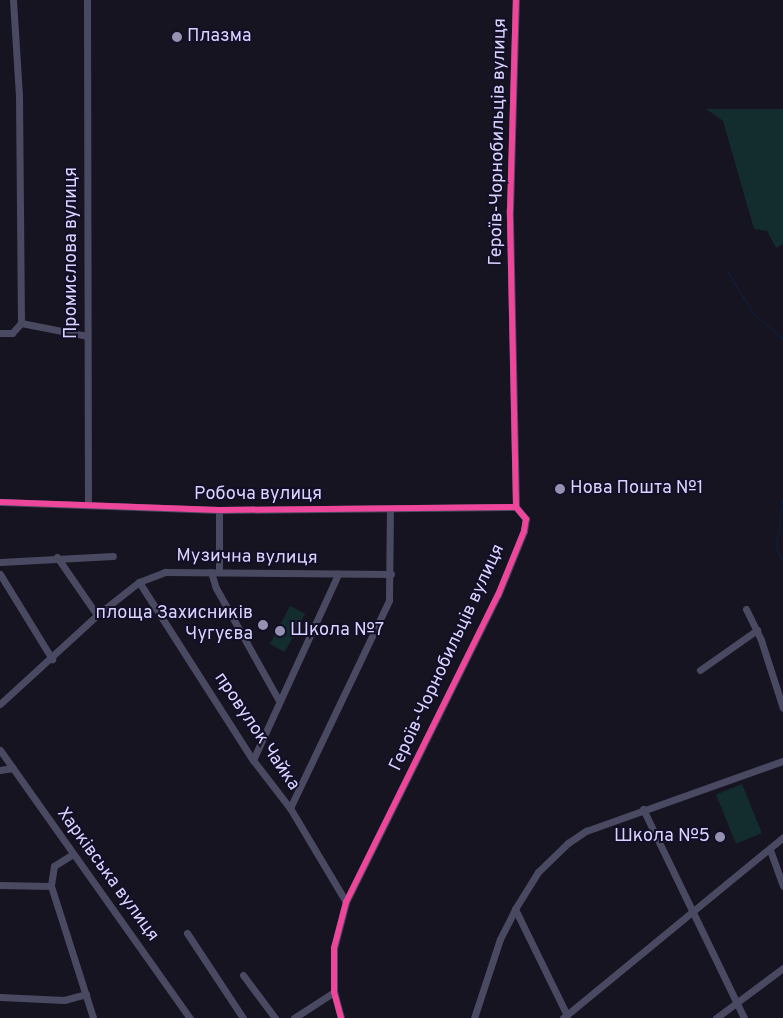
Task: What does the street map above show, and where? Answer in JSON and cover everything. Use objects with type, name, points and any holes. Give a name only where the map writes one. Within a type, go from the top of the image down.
[{"type":"street","points":[[0,333],[12,333],[21,324],[19,96],[13,0]]},
{"type":"street","name":"Промислова вулиця","points":[[87,0],[88,506]]},
{"type":"street","name":"Героїв-Чорнобильців вулиця","points":[[340,1018],[334,992],[334,948],[346,902],[498,595],[524,531],[526,519],[516,507],[510,210],[516,0]]},
{"type":"street","points":[[21,324],[87,336]]},
{"type":"street","name":"Робоча вулиця","points":[[0,502],[219,510],[390,510],[516,507]]},
{"type":"street","points":[[219,510],[215,571],[216,588],[278,698]]},
{"type":"street","points":[[290,808],[389,600],[391,574],[390,510]]},
{"type":"street","points":[[0,562],[58,557],[113,556]]},
{"type":"street","points":[[58,557],[96,615]]},
{"type":"street","name":"Музична вулиця","points":[[0,704],[52,659],[96,615],[139,582],[165,572],[391,574]]},
{"type":"street","points":[[0,574],[52,659]]},
{"type":"street","points":[[253,760],[278,698],[338,574]]},
{"type":"street","name":"провулок Чайка","points":[[139,582],[253,760],[290,808],[346,902]]},
{"type":"street","points":[[746,609],[757,630],[783,708]]},
{"type":"street","points":[[700,670],[757,630]]},
{"type":"street","name":"Харківська вулиця","points":[[0,750],[190,1018]]},
{"type":"street","points":[[474,1018],[500,939],[515,909],[538,872],[568,843],[586,831],[643,809],[783,761]]},
{"type":"street","points":[[0,770],[13,768]]},
{"type":"street","points":[[643,809],[734,1004],[744,1018]]},
{"type":"street","points":[[515,909],[565,1017],[692,915],[783,837]]},
{"type":"street","points":[[770,850],[783,886]]},
{"type":"street","points":[[73,854],[54,866],[51,886],[93,1018]]},
{"type":"street","points":[[0,885],[51,886]]},
{"type":"street","points":[[187,933],[243,1018]]},
{"type":"street","points":[[716,1018],[783,968]]},
{"type":"street","points":[[243,975],[276,1018]]},
{"type":"street","points":[[294,1018],[334,992]]},
{"type":"street","points":[[0,997],[64,1000],[86,994]]},
{"type":"green space","points":[[706,109],[783,109],[783,244],[776,248],[767,231],[754,229],[723,121]]},
{"type":"green space","points":[[290,606],[305,614],[285,652],[270,644]]},
{"type":"green space","points":[[742,784],[762,833],[736,844],[716,794]]},
{"type":"waterway","points":[[727,271],[753,313],[783,339]]},
{"type":"waterway","points":[[783,365],[783,392]]},
{"type":"waterway","points":[[783,496],[776,548],[783,561]]},
{"type":"cycle path","points":[[341,1018],[334,992],[334,948],[346,902],[498,595],[524,531],[526,519],[516,507],[510,210],[516,0]]},
{"type":"cycle path","points":[[0,502],[219,510],[516,507]]},
{"type":"place","name":"Плазма","points":[[177,37]]},
{"type":"place","name":"Нова Пошта №1","points":[[560,489]]},
{"type":"place","name":"площа Захисників Чугуєва","points":[[263,625]]},
{"type":"place","name":"Школа №7","points":[[280,631]]},
{"type":"place","name":"Школа №5","points":[[720,837]]}]
